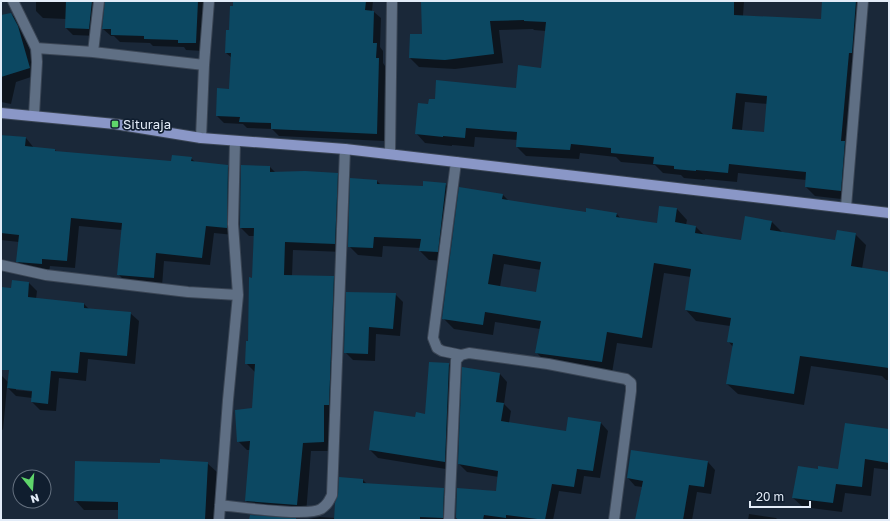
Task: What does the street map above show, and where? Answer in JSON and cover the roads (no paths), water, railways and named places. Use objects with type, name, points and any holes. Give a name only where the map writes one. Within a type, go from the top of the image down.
[{"type":"main road","points":[[1,113],[115,124],[202,138],[390,154],[889,213]]},
{"type":"street","points":[[13,1],[36,48],[34,115]]},
{"type":"street","points":[[93,52],[98,1]]},
{"type":"street","points":[[202,138],[204,65],[209,1]]},
{"type":"street","points":[[390,154],[392,1]]},
{"type":"street","points":[[846,207],[863,1]]},
{"type":"street","points":[[36,48],[93,52],[204,65]]},
{"type":"street","points":[[219,520],[238,295],[233,224],[234,141]]},
{"type":"street","points":[[220,505],[301,513],[319,510],[328,503],[332,495],[345,149]]},
{"type":"street","points":[[456,162],[433,338],[437,348],[442,351],[461,355],[469,353],[548,364],[626,379],[631,383],[614,520]]},
{"type":"street","points":[[1,265],[46,275],[188,292],[238,295]]},
{"type":"street","points":[[449,520],[456,360],[461,355]]},
{"type":"place","name":"Situraja","points":[[115,124]]}]
